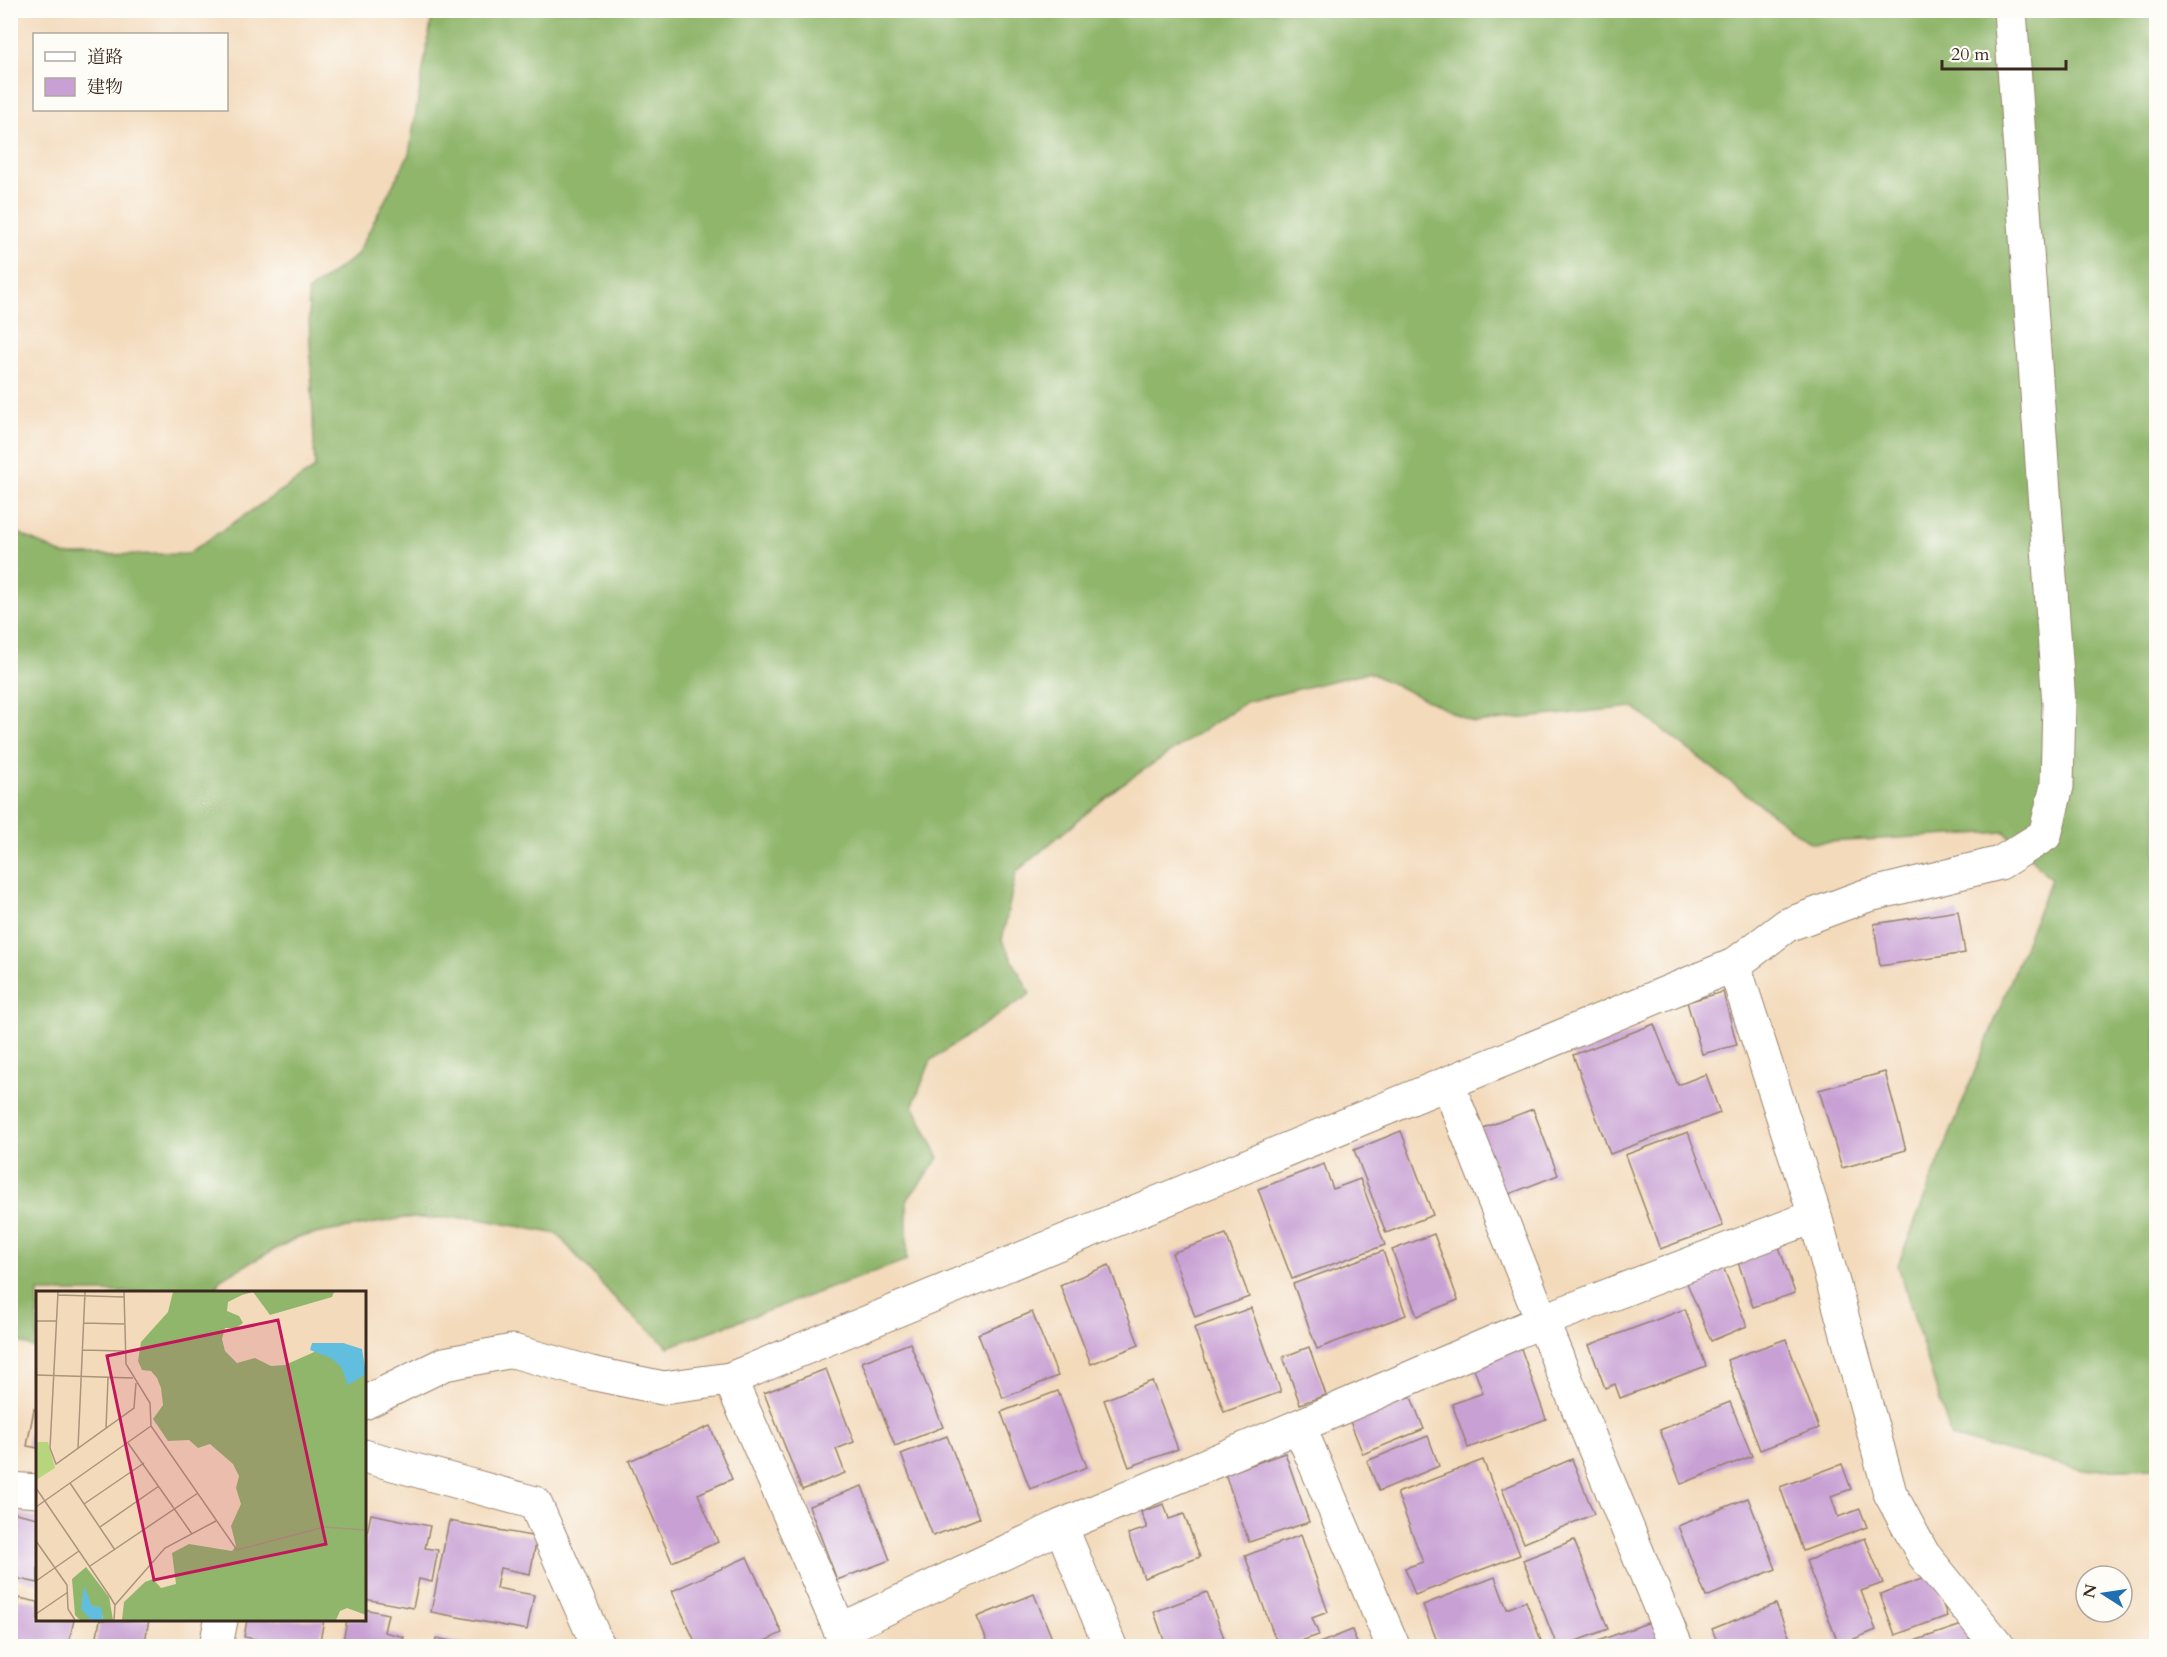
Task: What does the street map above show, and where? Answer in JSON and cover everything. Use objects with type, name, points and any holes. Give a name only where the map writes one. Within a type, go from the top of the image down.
[{"type":"street","points":[[366,1402],[444,1364],[513,1351],[591,1373],[663,1388],[730,1379],[1734,965],[1787,925],[1865,896],[2000,863],[2045,835],[2057,786],[2059,704],[2010,10]]},
{"type":"street","points":[[1734,965],[1815,1216],[1890,1493],[1923,1554],[1998,1647]]},
{"type":"street","points":[[1448,1083],[1542,1321],[1676,1647]]},
{"type":"street","points":[[730,1379],[843,1638],[1061,1526],[1542,1321],[1815,1216]]},
{"type":"street","points":[[1299,1426],[1393,1647]]},
{"type":"street","points":[[366,1457],[535,1503],[598,1647]]},
{"type":"street","points":[[10,1490],[36,1491]]},
{"type":"street","points":[[1061,1526],[1110,1647]]},
{"type":"street","points":[[216,1647],[221,1621]]},
{"type":"green space","points":[[429,11],[2156,11],[2156,1468],[2083,1470],[1951,1437],[1898,1265],[2051,879],[2005,832],[1810,843],[1633,707],[1474,723],[1368,672],[1246,702],[1118,787],[1016,872],[1002,940],[1030,994],[931,1060],[913,1105],[939,1158],[907,1200],[907,1260],[668,1347],[618,1302],[557,1234],[474,1218],[404,1218],[298,1237],[220,1279],[215,1291],[36,1291],[36,1349],[11,1339],[10,529],[64,555],[187,554],[315,468],[308,291],[356,256],[409,154],[431,22]]},
{"type":"building","points":[[1958,911],[1965,953],[1880,966],[1874,924]]},
{"type":"building","points":[[1723,992],[1737,1045],[1702,1054],[1687,1002]]},
{"type":"building","points":[[1654,1024],[1678,1085],[1706,1074],[1720,1113],[1610,1154],[1573,1055]]},
{"type":"building","points":[[1885,1072],[1906,1150],[1842,1168],[1819,1090]]},
{"type":"building","points":[[1533,1109],[1558,1175],[1504,1196],[1478,1130]]},
{"type":"building","points":[[1401,1131],[1433,1215],[1386,1233],[1354,1150]]},
{"type":"building","points":[[1688,1132],[1723,1226],[1660,1249],[1625,1155]]},
{"type":"building","points":[[1324,1164],[1333,1189],[1360,1179],[1385,1245],[1292,1279],[1258,1189]]},
{"type":"building","points":[[1226,1234],[1249,1297],[1195,1317],[1172,1253]]},
{"type":"building","points":[[1434,1234],[1458,1300],[1417,1316],[1392,1250]]},
{"type":"building","points":[[1777,1241],[1795,1293],[1753,1307],[1736,1256]]},
{"type":"building","points":[[1383,1251],[1406,1315],[1317,1349],[1293,1284]]},
{"type":"building","points":[[1721,1262],[1747,1326],[1711,1341],[1685,1278]]},
{"type":"building","points":[[1109,1265],[1139,1345],[1091,1364],[1060,1285]]},
{"type":"building","points":[[1251,1308],[1281,1392],[1224,1412],[1194,1328]]},
{"type":"building","points":[[1685,1309],[1706,1366],[1620,1398],[1615,1384],[1605,1388],[1589,1345]]},
{"type":"building","points":[[1032,1312],[1058,1376],[1003,1398],[978,1334]]},
{"type":"building","points":[[1786,1339],[1819,1428],[1760,1450],[1727,1360]]},
{"type":"building","points":[[910,1343],[943,1427],[895,1446],[862,1362]]},
{"type":"building","points":[[1519,1343],[1546,1419],[1468,1448],[1452,1404],[1483,1393],[1471,1361]]},
{"type":"building","points":[[1309,1347],[1326,1395],[1300,1404],[1283,1357]]},
{"type":"building","points":[[826,1369],[854,1442],[836,1449],[845,1473],[802,1490],[764,1393]]},
{"type":"building","points":[[1152,1381],[1178,1449],[1129,1467],[1104,1400]]},
{"type":"building","points":[[1408,1390],[1424,1429],[1363,1454],[1347,1414]]},
{"type":"building","points":[[1058,1391],[1087,1467],[1030,1489],[1001,1412]]},
{"type":"building","points":[[1730,1402],[1752,1456],[1681,1484],[1660,1430]]},
{"type":"building","points":[[34,1409],[36,1410],[36,1448],[27,1446]]},
{"type":"building","points":[[710,1426],[732,1479],[698,1494],[718,1542],[672,1562],[629,1461]]},
{"type":"building","points":[[947,1436],[979,1518],[933,1536],[901,1454]]},
{"type":"building","points":[[1428,1436],[1439,1466],[1379,1491],[1367,1461]]},
{"type":"building","points":[[1285,1453],[1309,1522],[1249,1542],[1225,1474]]},
{"type":"building","points":[[1572,1459],[1594,1514],[1524,1543],[1502,1489]]},
{"type":"building","points":[[1483,1460],[1520,1555],[1415,1595],[1405,1568],[1423,1562],[1397,1493]]},
{"type":"building","points":[[1842,1464],[1851,1489],[1831,1496],[1838,1517],[1860,1509],[1867,1527],[1803,1551],[1780,1487]]},
{"type":"building","points":[[862,1486],[890,1560],[837,1580],[809,1506]]},
{"type":"building","points":[[1748,1498],[1776,1569],[1706,1597],[1678,1526]]},
{"type":"building","points":[[1164,1504],[1169,1519],[1184,1514],[1200,1557],[1144,1578],[1128,1534],[1147,1528],[1141,1512]]},
{"type":"building","points":[[11,1512],[36,1518],[36,1583],[10,1577]]},
{"type":"building","points":[[371,1514],[430,1526],[425,1548],[438,1550],[432,1582],[419,1579],[413,1608],[366,1599],[366,1538]]},
{"type":"building","points":[[449,1521],[537,1537],[530,1574],[500,1568],[496,1588],[534,1595],[527,1630],[431,1612]]},
{"type":"building","points":[[1301,1535],[1328,1612],[1312,1618],[1319,1635],[1285,1646],[1278,1646],[1245,1556]]},
{"type":"building","points":[[1865,1538],[1883,1583],[1861,1591],[1876,1630],[1839,1645],[1806,1561]]},
{"type":"building","points":[[1574,1540],[1608,1629],[1563,1646],[1557,1646],[1523,1560]]},
{"type":"building","points":[[747,1557],[782,1633],[754,1646],[697,1646],[672,1591]]},
{"type":"building","points":[[1933,1575],[1947,1616],[1895,1635],[1880,1594]]},
{"type":"building","points":[[1495,1577],[1507,1609],[1526,1601],[1543,1646],[1439,1646],[1423,1605]]},
{"type":"building","points":[[1207,1592],[1227,1646],[1166,1646],[1154,1612]]},
{"type":"building","points":[[1034,1594],[1055,1646],[989,1646],[977,1617]]},
{"type":"building","points":[[19,1598],[36,1602],[36,1621],[74,1621],[68,1646],[10,1646],[10,1636]]},
{"type":"building","points":[[1776,1604],[1793,1646],[1719,1646],[1712,1629]]},
{"type":"building","points":[[366,1609],[388,1614],[384,1632],[404,1637],[402,1646],[342,1646],[347,1621],[366,1621]]},
{"type":"building","points":[[100,1621],[149,1621],[144,1646],[95,1646]]},
{"type":"building","points":[[247,1621],[324,1621],[319,1646],[255,1646],[256,1639],[244,1637]]},
{"type":"building","points":[[1653,1621],[1662,1646],[1584,1646]]},
{"type":"building","points":[[1965,1624],[1972,1646],[1899,1646]]},
{"type":"building","points":[[1352,1630],[1358,1646],[1312,1646]]},
{"type":"building","points":[[436,1638],[473,1645],[473,1646],[434,1646]]}]
